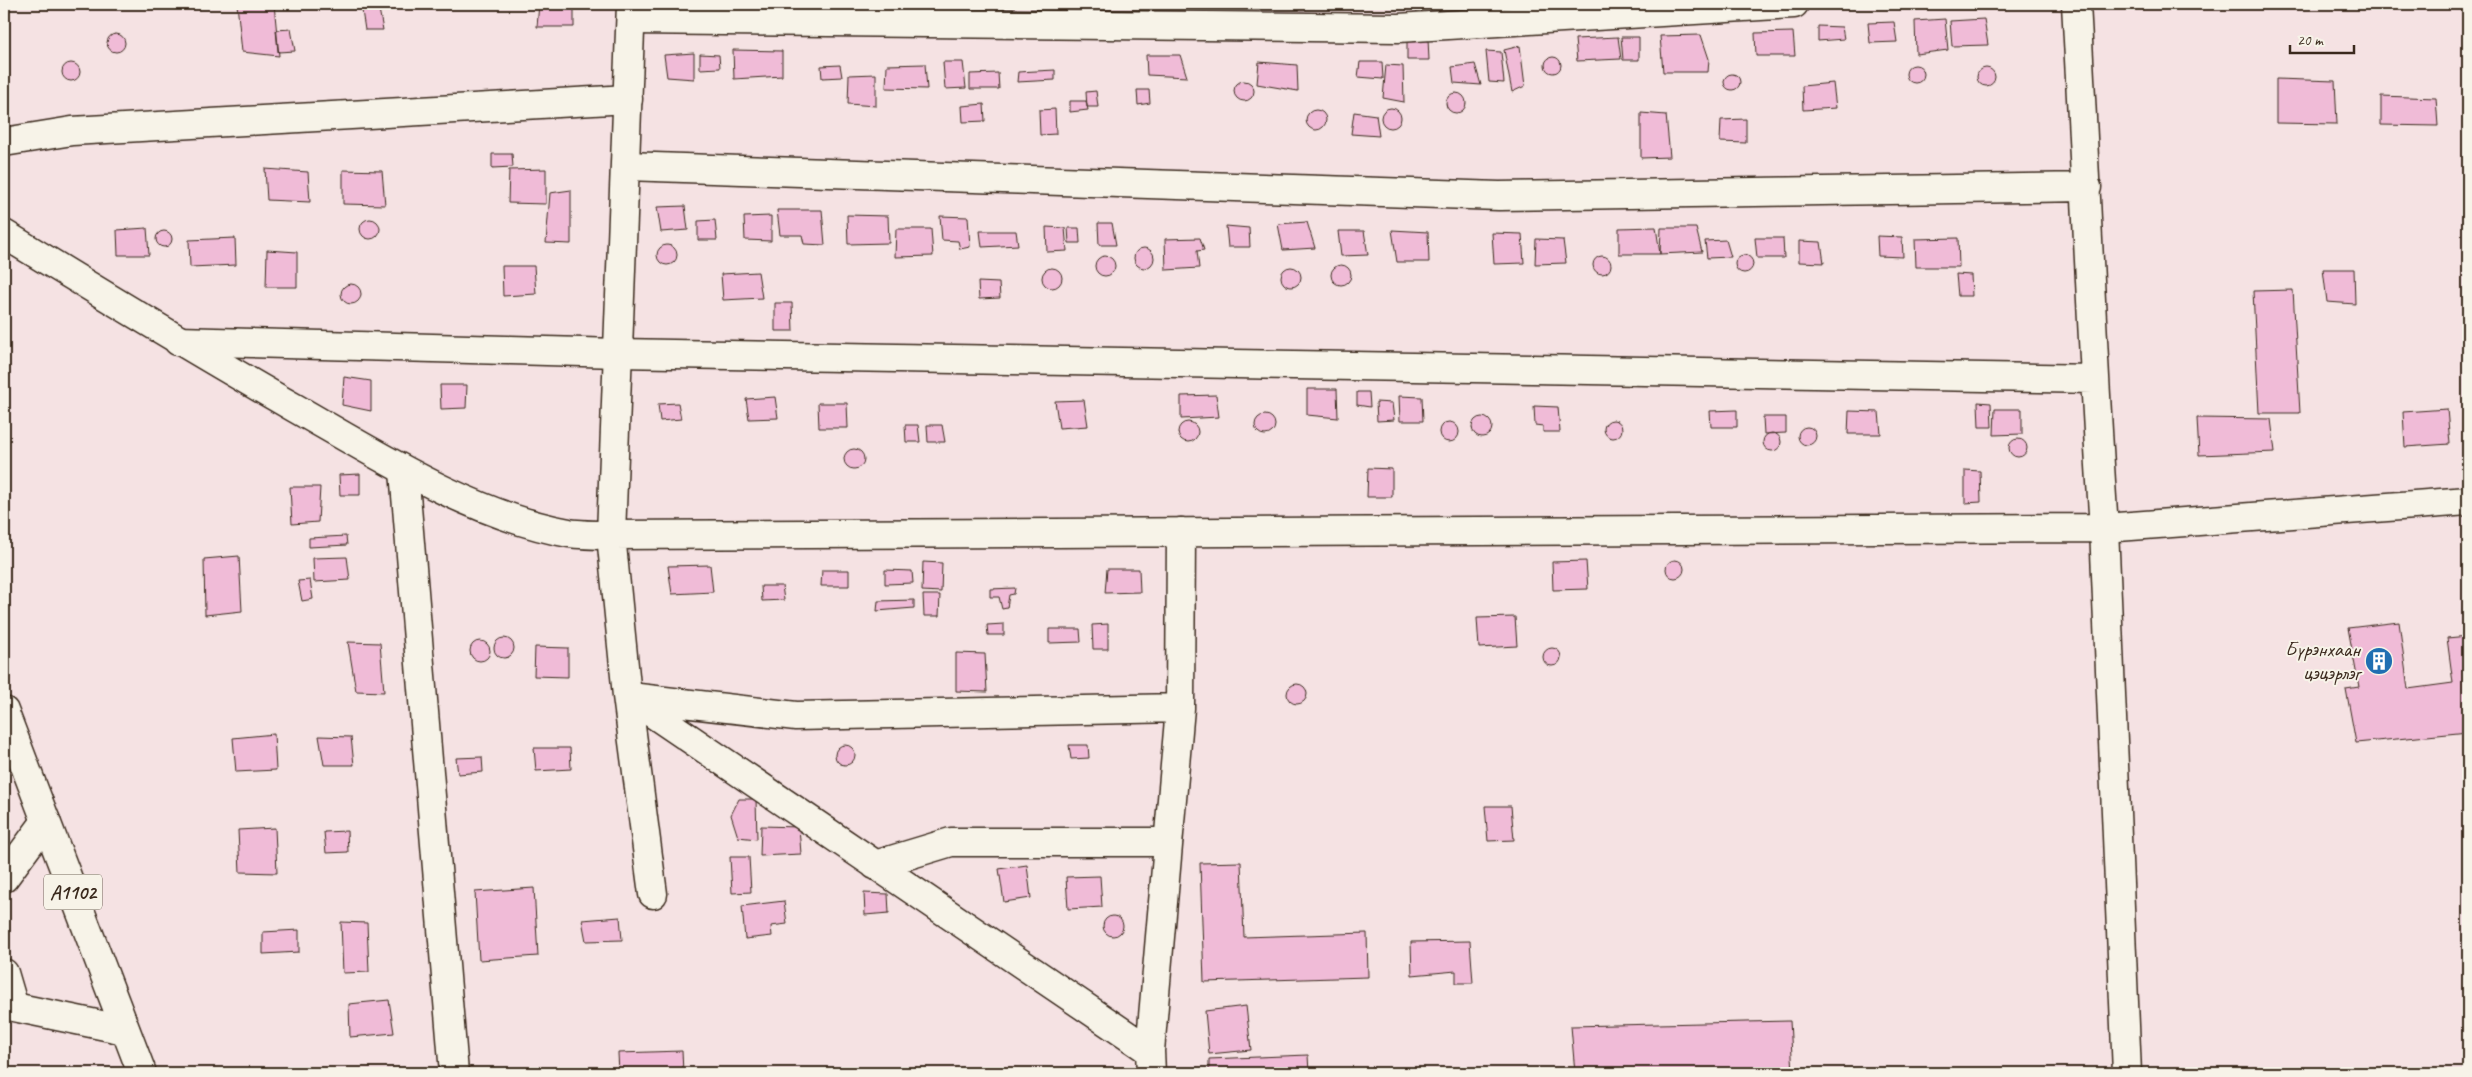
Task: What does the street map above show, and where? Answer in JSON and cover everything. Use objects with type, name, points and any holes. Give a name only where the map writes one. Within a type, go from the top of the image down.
[{"type":"street","points":[[653,894],[626,696],[610,536],[631,12],[1398,28],[1794,4]]},
{"type":"street","points":[[2076,4],[2087,187],[2093,379],[2104,528],[2127,1072]]},
{"type":"street","points":[[4,142],[72,132],[628,99]]},
{"type":"street","points":[[626,166],[1499,196],[2087,187]]},
{"type":"street","points":[[4,234],[178,342],[404,471],[451,494],[529,523],[570,533],[610,536],[2104,528],[2468,501]]},
{"type":"street","points":[[178,342],[618,353],[2093,379]]},
{"type":"street","points":[[404,471],[454,1073]]},
{"type":"street","points":[[1150,1062],[1180,708],[1181,532]]},
{"type":"street","points":[[626,696],[796,716],[1180,708]]},
{"type":"street","points":[[626,696],[875,864],[1150,1062]]},
{"type":"street","name":"A1102","points":[[4,711],[10,747],[46,821],[142,1073]]},
{"type":"street","points":[[4,878],[46,821]]},
{"type":"street","points":[[875,864],[950,842],[1168,842]]},
{"type":"street","points":[[4,973],[14,1007],[125,1030]]},
{"type":"building","points":[[237,4],[274,4],[279,56],[242,52]]},
{"type":"building","points":[[361,4],[378,4],[383,30],[365,30]]},
{"type":"building","points":[[539,4],[574,4],[574,27],[537,27]]},
{"type":"building","points":[[1945,19],[1948,50],[1916,54],[1915,21]]},
{"type":"building","points":[[1984,19],[1988,45],[1952,46],[1950,21]]},
{"type":"building","points":[[1894,22],[1897,42],[1870,43],[1868,23]]},
{"type":"building","points":[[1818,26],[1842,27],[1844,39],[1818,41]]},
{"type":"building","points":[[291,29],[295,51],[278,52],[276,30]]},
{"type":"building","points":[[1793,32],[1795,56],[1756,56],[1755,33]]},
{"type":"building","points":[[112,34],[120,34],[125,39],[123,50],[112,52],[107,47],[107,39]]},
{"type":"building","points":[[1701,35],[1709,59],[1708,72],[1663,72],[1660,36]]},
{"type":"building","points":[[1618,37],[1621,59],[1577,61],[1575,39]]},
{"type":"building","points":[[1621,37],[1639,37],[1639,60],[1623,60]]},
{"type":"building","points":[[1407,39],[1428,39],[1429,60],[1407,60]]},
{"type":"building","points":[[1520,46],[1525,86],[1512,92],[1504,50]]},
{"type":"building","points":[[733,50],[782,51],[782,76],[734,79]]},
{"type":"building","points":[[1486,51],[1501,52],[1504,83],[1489,82]]},
{"type":"building","points":[[694,53],[694,79],[667,77],[664,55]]},
{"type":"building","points":[[700,54],[719,55],[720,68],[700,69]]},
{"type":"building","points":[[1146,55],[1180,55],[1187,77],[1147,75]]},
{"type":"building","points":[[1550,57],[1556,57],[1561,62],[1559,71],[1550,73],[1545,68],[1545,62]]},
{"type":"building","points":[[943,62],[963,62],[966,88],[945,89]]},
{"type":"building","points":[[1259,62],[1297,65],[1298,91],[1257,84]]},
{"type":"building","points":[[1360,62],[1382,62],[1383,79],[1358,77]]},
{"type":"building","points":[[71,63],[79,68],[80,72],[75,80],[71,81],[63,76],[62,72],[67,64]]},
{"type":"building","points":[[925,64],[927,89],[886,88],[887,65]]},
{"type":"building","points":[[1475,64],[1481,85],[1454,83],[1452,67]]},
{"type":"building","points":[[840,65],[842,77],[822,78],[821,66]]},
{"type":"building","points":[[1386,65],[1403,66],[1404,102],[1383,98]]},
{"type":"building","points":[[1915,65],[1921,68],[1924,74],[1921,80],[1915,83],[1909,80],[1906,74],[1909,68]]},
{"type":"building","points":[[1986,68],[1992,71],[1995,77],[1992,83],[1986,86],[1980,83],[1977,77],[1980,71]]},
{"type":"building","points":[[1055,70],[1055,80],[1017,82],[1018,72]]},
{"type":"building","points":[[998,73],[999,89],[970,89],[970,74]]},
{"type":"building","points":[[876,74],[876,106],[848,104],[849,75]]},
{"type":"building","points":[[1729,74],[1735,74],[1740,79],[1738,88],[1729,90],[1724,85],[1724,79]]},
{"type":"building","points":[[2276,79],[2335,81],[2337,124],[2276,123]]},
{"type":"building","points":[[1244,81],[1251,84],[1254,91],[1251,98],[1244,101],[1237,98],[1234,91],[1237,84]]},
{"type":"building","points":[[1833,83],[1836,108],[1803,110],[1802,86]]},
{"type":"building","points":[[1137,90],[1149,90],[1150,103],[1138,105]]},
{"type":"building","points":[[1096,91],[1098,107],[1087,107],[1086,92]]},
{"type":"building","points":[[1456,93],[1463,96],[1466,103],[1463,110],[1456,113],[1449,110],[1446,103],[1449,96]]},
{"type":"building","points":[[2381,96],[2436,98],[2438,126],[2381,125]]},
{"type":"building","points":[[1070,101],[1086,101],[1088,110],[1070,112]]},
{"type":"building","points":[[984,104],[985,121],[963,122],[962,106]]},
{"type":"building","points":[[1391,108],[1398,111],[1401,118],[1398,125],[1391,128],[1384,125],[1381,118],[1384,111]]},
{"type":"building","points":[[1055,109],[1056,134],[1040,135],[1039,110]]},
{"type":"building","points":[[1316,110],[1323,113],[1326,120],[1323,127],[1316,130],[1309,127],[1306,120],[1309,113]]},
{"type":"building","points":[[1354,112],[1376,115],[1379,136],[1351,134]]},
{"type":"building","points":[[1641,113],[1666,115],[1670,157],[1641,158]]},
{"type":"building","points":[[1746,119],[1746,143],[1720,142],[1721,120]]},
{"type":"building","points":[[492,154],[512,154],[513,167],[492,168]]},
{"type":"building","points":[[265,169],[308,172],[310,202],[267,200]]},
{"type":"building","points":[[546,169],[546,204],[508,203],[509,170]]},
{"type":"building","points":[[343,170],[382,171],[385,205],[343,204]]},
{"type":"building","points":[[571,190],[571,244],[546,243],[550,193]]},
{"type":"building","points":[[685,206],[688,230],[661,232],[657,207]]},
{"type":"building","points":[[777,210],[822,210],[825,245],[804,244],[802,235],[780,235]]},
{"type":"building","points":[[847,215],[888,216],[889,243],[848,244]]},
{"type":"building","points":[[771,216],[771,241],[745,240],[744,217]]},
{"type":"building","points":[[940,216],[968,217],[970,247],[960,249],[958,241],[942,240]]},
{"type":"building","points":[[370,219],[377,222],[380,229],[377,236],[370,239],[363,236],[360,229],[363,222]]},
{"type":"building","points":[[715,220],[717,240],[698,240],[698,221]]},
{"type":"building","points":[[1307,222],[1315,248],[1283,250],[1278,224]]},
{"type":"building","points":[[1098,223],[1112,223],[1116,245],[1099,245]]},
{"type":"building","points":[[1226,226],[1249,228],[1250,247],[1228,247]]},
{"type":"building","points":[[1046,227],[1065,228],[1067,251],[1047,252]]},
{"type":"building","points":[[1656,227],[1660,254],[1619,254],[1619,228]]},
{"type":"building","points":[[147,228],[149,255],[118,255],[117,230]]},
{"type":"building","points":[[1068,228],[1079,228],[1080,243],[1069,243]]},
{"type":"building","points":[[1661,228],[1696,228],[1702,252],[1660,254]]},
{"type":"building","points":[[896,229],[931,229],[933,256],[895,257]]},
{"type":"building","points":[[1392,230],[1428,232],[1429,262],[1397,262]]},
{"type":"building","points":[[164,231],[170,233],[172,239],[170,245],[164,247],[158,245],[156,239],[158,233]]},
{"type":"building","points":[[980,231],[1016,231],[1018,245],[982,247]]},
{"type":"building","points":[[1338,231],[1364,231],[1368,255],[1341,256]]},
{"type":"building","points":[[1492,233],[1522,234],[1524,263],[1494,264]]},
{"type":"building","points":[[1877,236],[1902,237],[1903,257],[1878,256]]},
{"type":"building","points":[[235,238],[236,265],[190,267],[189,240]]},
{"type":"building","points":[[1200,238],[1204,250],[1197,251],[1199,268],[1166,270],[1165,239]]},
{"type":"building","points":[[1755,238],[1783,238],[1784,258],[1757,258]]},
{"type":"building","points":[[1958,238],[1959,267],[1916,267],[1915,239]]},
{"type":"building","points":[[1536,239],[1563,240],[1566,263],[1535,264]]},
{"type":"building","points":[[1726,240],[1731,257],[1707,258],[1705,241]]},
{"type":"building","points":[[1799,241],[1821,242],[1824,263],[1799,262]]},
{"type":"building","points":[[667,245],[674,248],[677,255],[674,262],[667,265],[660,262],[657,255],[660,248]]},
{"type":"building","points":[[1144,248],[1151,251],[1154,258],[1151,265],[1144,268],[1137,265],[1134,258],[1137,251]]},
{"type":"building","points":[[267,250],[297,252],[297,287],[266,287]]},
{"type":"building","points":[[1744,255],[1750,258],[1753,264],[1750,270],[1744,273],[1738,270],[1735,264],[1738,258]]},
{"type":"building","points":[[1105,256],[1112,259],[1115,266],[1112,273],[1105,276],[1098,273],[1095,266],[1098,259]]},
{"type":"building","points":[[1602,256],[1608,259],[1611,265],[1608,271],[1602,274],[1596,271],[1593,265],[1596,259]]},
{"type":"building","points":[[1341,265],[1348,268],[1351,275],[1348,282],[1341,285],[1334,282],[1331,275],[1334,268]]},
{"type":"building","points":[[502,266],[534,266],[536,294],[503,296]]},
{"type":"building","points":[[1291,267],[1298,270],[1301,277],[1298,284],[1291,287],[1284,284],[1281,277],[1284,270]]},
{"type":"building","points":[[1052,268],[1059,271],[1062,278],[1059,285],[1052,288],[1045,285],[1042,278],[1045,271]]},
{"type":"building","points":[[2323,269],[2354,269],[2355,304],[2327,302]]},
{"type":"building","points":[[758,272],[762,298],[723,300],[721,274]]},
{"type":"building","points":[[1956,274],[1971,275],[1972,296],[1958,296]]},
{"type":"building","points":[[978,282],[999,283],[1000,298],[979,299]]},
{"type":"building","points":[[351,284],[358,287],[361,294],[358,301],[351,304],[344,301],[341,294],[344,287]]},
{"type":"building","points":[[2293,290],[2300,413],[2259,413],[2253,291]]},
{"type":"building","points":[[775,303],[792,303],[793,331],[775,331]]},
{"type":"building","points":[[344,377],[371,381],[371,411],[342,405]]},
{"type":"building","points":[[440,385],[467,385],[466,408],[441,409]]},
{"type":"building","points":[[1307,389],[1337,389],[1338,418],[1307,415]]},
{"type":"building","points":[[1357,392],[1369,392],[1370,407],[1357,405]]},
{"type":"building","points":[[1216,395],[1219,417],[1181,419],[1181,396]]},
{"type":"building","points":[[1399,396],[1422,397],[1423,421],[1400,421]]},
{"type":"building","points":[[775,397],[778,418],[749,419],[746,399]]},
{"type":"building","points":[[1084,400],[1088,426],[1059,428],[1055,401]]},
{"type":"building","points":[[1376,402],[1392,403],[1394,420],[1377,421]]},
{"type":"building","points":[[1978,402],[1991,403],[1992,427],[1979,427]]},
{"type":"building","points":[[678,403],[681,419],[660,421],[658,404]]},
{"type":"building","points":[[818,403],[847,403],[848,428],[819,428]]},
{"type":"building","points":[[1534,406],[1558,407],[1560,432],[1543,432],[1543,426],[1535,425]]},
{"type":"building","points":[[1995,409],[2022,409],[2022,434],[1994,435]]},
{"type":"building","points":[[2447,409],[2450,444],[2405,447],[2403,412]]},
{"type":"building","points":[[1737,410],[1737,427],[1711,427],[1710,411]]},
{"type":"building","points":[[1849,411],[1879,412],[1881,434],[1848,434]]},
{"type":"building","points":[[1265,415],[1272,418],[1275,425],[1272,432],[1265,435],[1258,432],[1255,425],[1258,418]]},
{"type":"building","points":[[1482,417],[1489,420],[1492,427],[1489,434],[1482,437],[1475,434],[1472,427],[1475,420]]},
{"type":"building","points":[[1763,417],[1786,417],[1786,433],[1764,434]]},
{"type":"building","points":[[2197,418],[2271,419],[2275,452],[2199,455]]},
{"type":"building","points":[[1613,420],[1619,423],[1622,429],[1619,435],[1613,438],[1607,435],[1604,429],[1607,423]]},
{"type":"building","points":[[1188,422],[1195,425],[1198,432],[1195,439],[1188,442],[1181,439],[1178,432],[1181,425]]},
{"type":"building","points":[[1449,422],[1456,425],[1459,432],[1456,439],[1449,442],[1442,439],[1439,432],[1442,425]]},
{"type":"building","points":[[905,425],[918,425],[920,442],[906,442]]},
{"type":"building","points":[[927,425],[942,425],[945,442],[928,442]]},
{"type":"building","points":[[1807,427],[1813,430],[1816,436],[1813,442],[1807,445],[1801,442],[1798,436],[1801,430]]},
{"type":"building","points":[[1772,433],[1778,436],[1781,442],[1778,448],[1772,451],[1766,448],[1763,442],[1766,436]]},
{"type":"building","points":[[2018,439],[2024,442],[2027,448],[2024,454],[2018,457],[2012,454],[2009,448],[2012,442]]},
{"type":"building","points":[[854,449],[861,452],[864,459],[861,466],[854,469],[847,466],[844,459],[847,452]]},
{"type":"building","points":[[1368,468],[1392,469],[1392,497],[1367,497]]},
{"type":"building","points":[[1965,470],[1980,471],[1981,502],[1965,503]]},
{"type":"building","points":[[360,474],[360,495],[340,495],[339,475]]},
{"type":"building","points":[[290,487],[320,487],[318,522],[292,524]]},
{"type":"building","points":[[346,536],[347,545],[309,547],[309,538]]},
{"type":"building","points":[[239,556],[242,611],[205,615],[204,559]]},
{"type":"building","points":[[347,557],[350,580],[314,582],[313,558]]},
{"type":"building","points":[[1675,560],[1681,563],[1684,569],[1681,575],[1675,578],[1669,575],[1666,569],[1669,563]]},
{"type":"building","points":[[1586,561],[1588,589],[1553,590],[1552,562]]},
{"type":"building","points":[[923,562],[942,563],[941,592],[922,591]]},
{"type":"building","points":[[710,565],[713,592],[672,594],[668,566]]},
{"type":"building","points":[[1107,569],[1139,569],[1140,592],[1105,593]]},
{"type":"building","points":[[822,570],[849,570],[849,586],[821,586]]},
{"type":"building","points":[[885,570],[912,571],[913,583],[885,584]]},
{"type":"building","points":[[310,580],[313,599],[302,601],[298,581]]},
{"type":"building","points":[[761,586],[782,586],[784,600],[762,601]]},
{"type":"building","points":[[1015,588],[1014,594],[1009,595],[1007,608],[1002,609],[999,597],[990,597],[990,589]]},
{"type":"building","points":[[923,595],[940,595],[939,616],[924,616]]},
{"type":"building","points":[[914,600],[914,608],[877,611],[878,601]]},
{"type":"building","points":[[1515,617],[1517,646],[1479,648],[1477,618]]},
{"type":"building","name":"Бүрэнхаан цэцэрлэг","points":[[2399,622],[2408,689],[2453,683],[2447,638],[2468,636],[2468,732],[2356,743],[2346,689],[2359,687],[2348,628]]},
{"type":"building","points":[[1004,624],[1004,635],[988,635],[987,625]]},
{"type":"building","points":[[1108,624],[1108,649],[1093,649],[1092,625]]},
{"type":"building","points":[[1049,629],[1080,629],[1081,642],[1049,643]]},
{"type":"building","points":[[504,638],[511,641],[514,648],[511,655],[504,658],[497,655],[494,648],[497,641]]},
{"type":"building","points":[[480,641],[487,644],[490,651],[487,658],[480,661],[473,658],[470,651],[473,644]]},
{"type":"building","points":[[348,642],[380,643],[384,692],[356,691]]},
{"type":"building","points":[[535,647],[568,648],[568,677],[534,676]]},
{"type":"building","points":[[1552,648],[1558,651],[1561,657],[1558,663],[1552,666],[1546,663],[1543,657],[1546,651]]},
{"type":"building","points":[[956,653],[985,654],[987,692],[956,691]]},
{"type":"building","points":[[1297,684],[1304,687],[1307,694],[1304,701],[1297,704],[1290,701],[1287,694],[1290,687]]},
{"type":"building","points":[[274,734],[276,770],[236,772],[233,738]]},
{"type":"building","points":[[319,736],[351,737],[354,765],[324,765]]},
{"type":"building","points":[[845,745],[852,748],[855,755],[852,762],[845,765],[838,762],[835,755],[838,748]]},
{"type":"building","points":[[1069,745],[1088,745],[1089,758],[1071,759]]},
{"type":"building","points":[[534,748],[570,748],[571,769],[536,771]]},
{"type":"building","points":[[482,757],[483,772],[458,774],[456,758]]},
{"type":"building","points":[[739,799],[756,799],[757,839],[738,837],[731,815]]},
{"type":"building","points":[[1485,806],[1511,806],[1514,840],[1488,841]]},
{"type":"building","points":[[761,826],[799,827],[801,854],[760,856]]},
{"type":"building","points":[[275,828],[277,873],[240,872],[238,830]]},
{"type":"building","points":[[347,831],[348,852],[326,853],[324,832]]},
{"type":"building","points":[[730,857],[749,857],[751,892],[732,893]]},
{"type":"building","points":[[1241,862],[1244,937],[1367,933],[1368,977],[1204,982],[1200,863]]},
{"type":"building","points":[[1027,865],[1031,898],[1004,902],[999,869]]},
{"type":"building","points":[[1100,876],[1102,907],[1068,909],[1066,877]]},
{"type":"building","points":[[534,888],[538,956],[479,960],[475,892]]},
{"type":"building","points":[[864,893],[888,894],[889,913],[865,915]]},
{"type":"building","points":[[784,901],[787,924],[771,926],[772,936],[745,939],[742,906]]},
{"type":"building","points":[[1113,916],[1120,919],[1123,926],[1120,933],[1113,936],[1106,933],[1103,926],[1106,919]]},
{"type":"building","points":[[620,917],[622,940],[586,941],[582,920]]},
{"type":"building","points":[[341,922],[367,923],[369,972],[343,973]]},
{"type":"building","points":[[299,930],[299,952],[263,954],[263,932]]},
{"type":"building","points":[[1470,941],[1473,983],[1456,983],[1456,971],[1412,975],[1411,942]]},
{"type":"building","points":[[389,1000],[394,1033],[350,1037],[349,1004]]},
{"type":"building","points":[[1246,1006],[1251,1050],[1209,1054],[1205,1011]]},
{"type":"building","points":[[1790,1021],[1793,1073],[1575,1073],[1571,1026]]},
{"type":"building","points":[[682,1051],[683,1073],[619,1073],[618,1053]]},
{"type":"building","points":[[1308,1055],[1309,1073],[1209,1073],[1209,1059]]},
{"type":"building","points":[[1483,1070],[1483,1073],[1367,1073],[1367,1072]]},
{"type":"place","name":"Бүрэнхаан цэцэрлэг","points":[[2379,661]]}]
